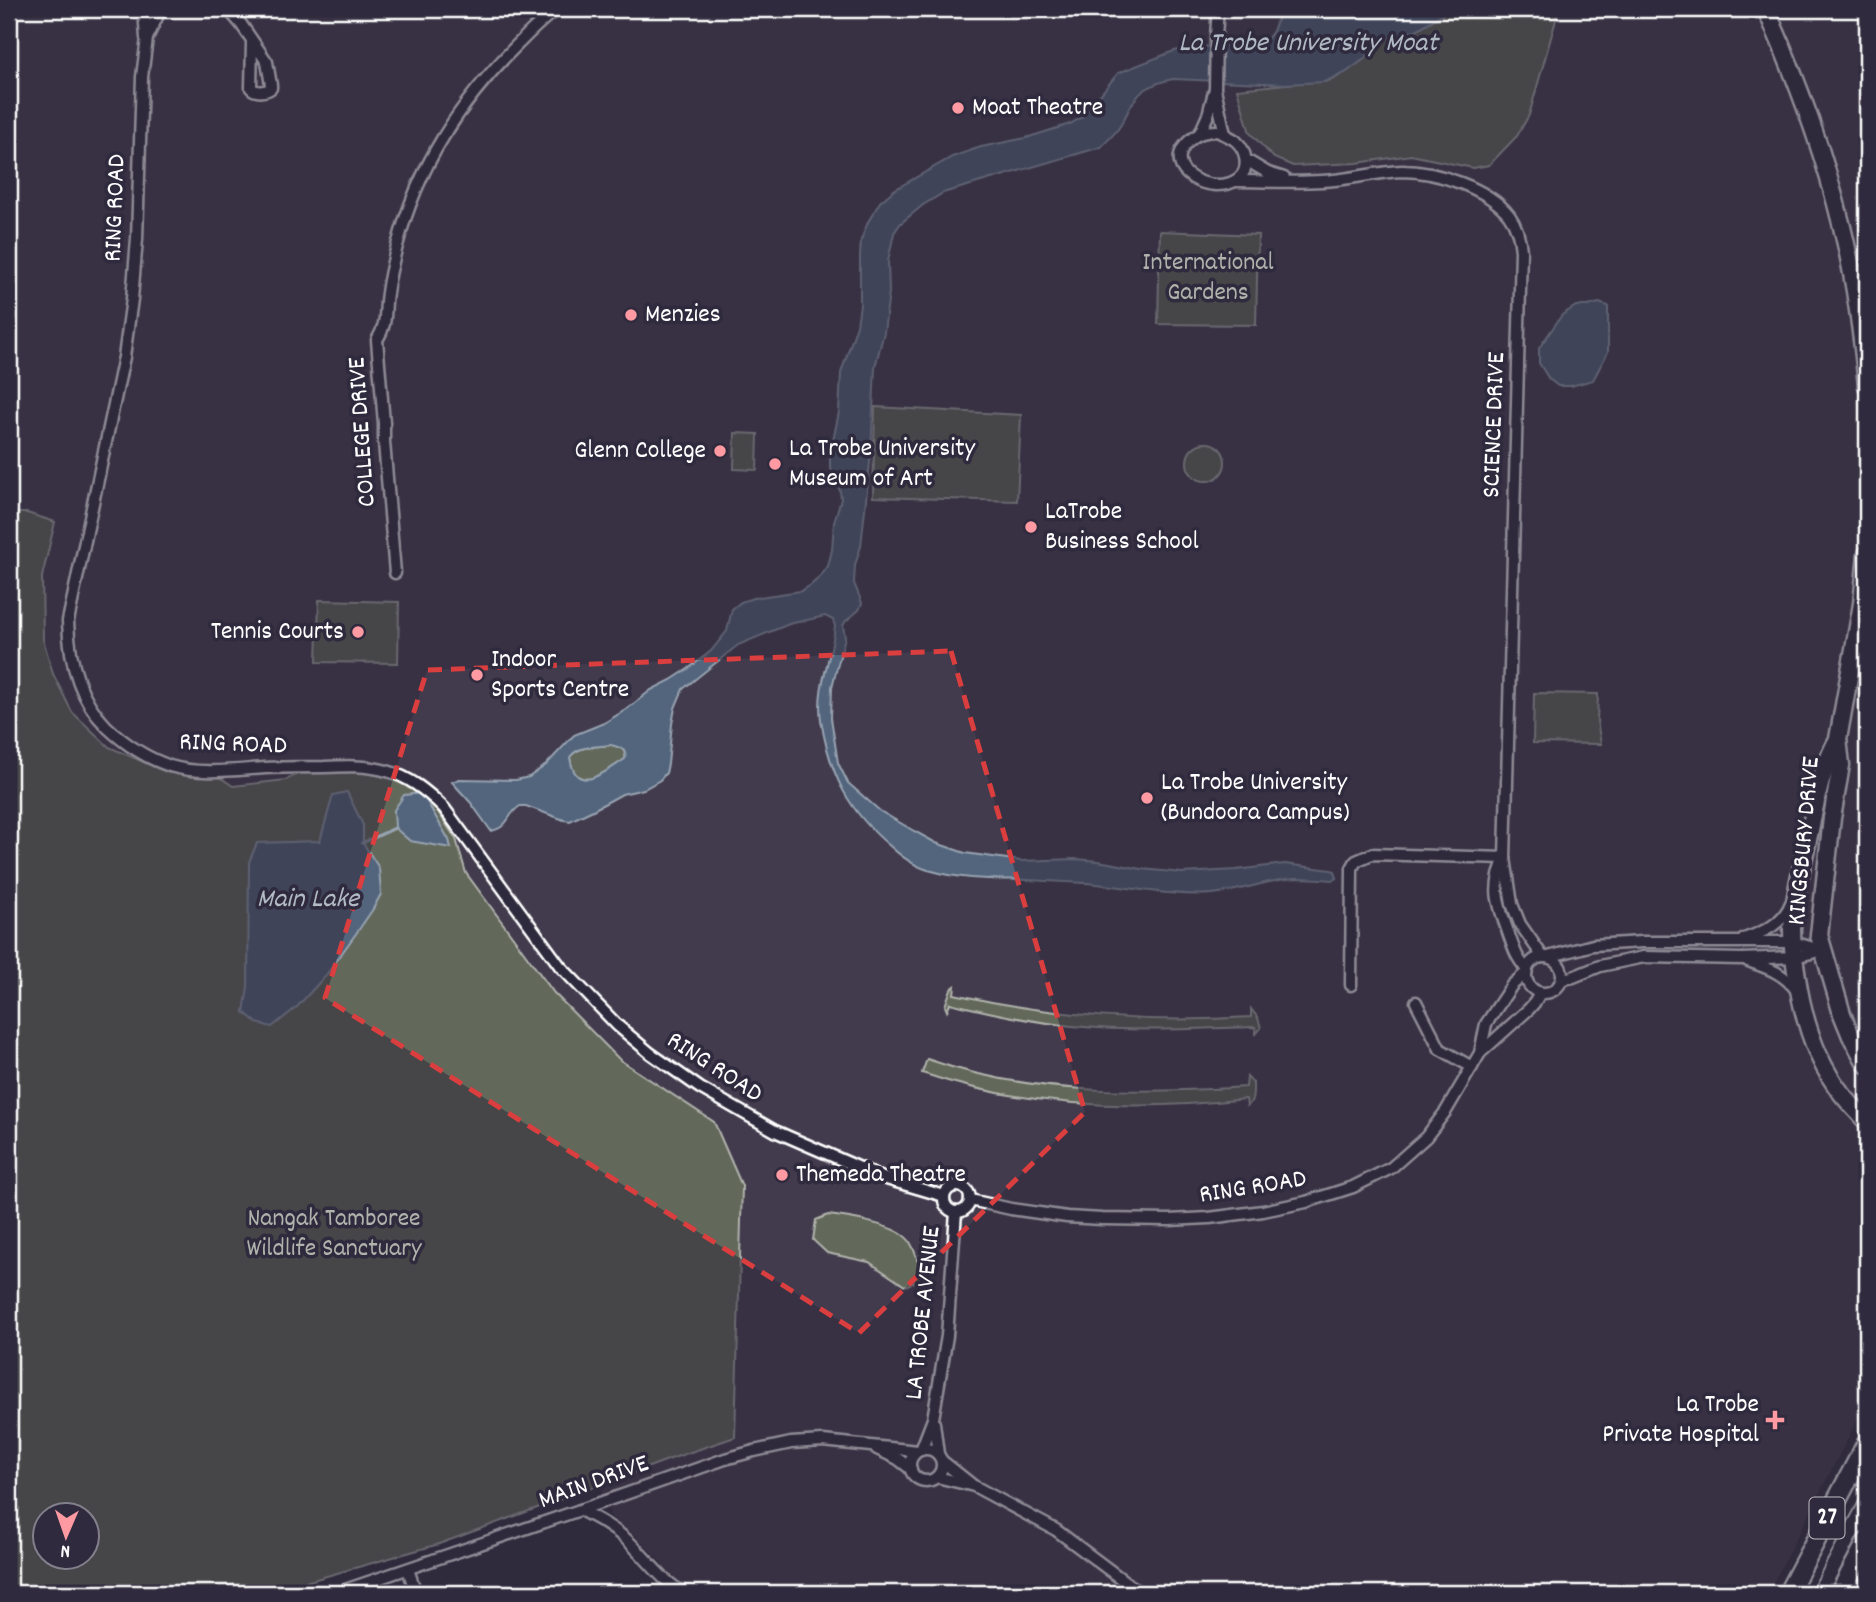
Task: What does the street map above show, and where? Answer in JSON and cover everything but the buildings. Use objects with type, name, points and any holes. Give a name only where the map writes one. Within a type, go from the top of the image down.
[{"type":"highway","name":"27","points":[[1788,1593],[1867,1443]]},
{"type":"highway","name":"27","points":[[1844,1591],[1867,1542]]},
{"type":"main road","points":[[1766,9],[1821,151],[1843,228],[1860,321],[1867,386]]},
{"type":"main road","name":"KINGSBURY DRIVE","points":[[1867,554],[1862,604],[1838,739],[1841,765],[1832,818],[1819,936],[1842,1014],[1867,1065]]},
{"type":"main road","name":"KINGSBURY DRIVE","points":[[1838,739],[1828,757],[1821,780],[1799,878],[1792,931],[1799,994],[1809,1034],[1821,1061],[1842,1095],[1867,1122]]},
{"type":"street","points":[[144,9],[146,38]]},
{"type":"street","name":"RING ROAD","points":[[160,9],[146,38],[136,239],[130,316],[122,370],[68,621],[70,656],[82,692],[93,711],[119,739],[135,750],[171,766],[193,770],[358,766],[389,771],[415,784],[444,808],[560,966],[618,1026],[650,1053],[700,1088],[775,1131],[883,1178],[944,1196]]},
{"type":"street","points":[[228,9],[252,42]]},
{"type":"street","name":"COLLEGE DRIVE","points":[[395,573],[377,340],[385,328],[386,296],[406,212],[423,173],[466,103],[499,63],[546,16],[557,9]]},
{"type":"street","points":[[1218,9],[1215,89],[1225,134]]},
{"type":"street","points":[[1199,133],[1217,131],[1236,141],[1246,160],[1241,177],[1218,185],[1208,184],[1189,176],[1179,161],[1181,151],[1199,133],[1208,115],[1215,89]]},
{"type":"street","name":"SCIENCE DRIVE","points":[[1246,160],[1268,173],[1302,182]]},
{"type":"street","name":"SCIENCE DRIVE","points":[[1235,181],[1302,182],[1405,171],[1428,174],[1490,196],[1509,215],[1518,233],[1521,251],[1505,858],[1512,904],[1520,924],[1546,957]]},
{"type":"street","points":[[1351,985],[1352,868],[1356,861],[1372,854],[1505,858]]},
{"type":"street","name":"SCIENCE DRIVE","points":[[1505,858],[1497,880],[1498,907],[1515,955],[1526,972]]},
{"type":"street","points":[[1737,942],[1766,932],[1787,912],[1799,878]]},
{"type":"street","points":[[1498,907],[1512,904]]},
{"type":"street","points":[[1546,957],[1560,965],[1562,979],[1555,990],[1540,993],[1528,983],[1526,972],[1535,959],[1593,945],[1737,942],[1823,951]]},
{"type":"street","points":[[1562,979],[1634,958],[1742,960],[1794,949]]},
{"type":"street","points":[[1742,960],[1779,973],[1789,980],[1799,994]]},
{"type":"street","name":"RING ROAD","points":[[1480,1054],[1486,1024],[1512,985],[1526,972]]},
{"type":"street","name":"RING ROAD","points":[[970,1200],[1067,1217],[1169,1220],[1263,1211],[1329,1196],[1391,1168],[1426,1137],[1446,1111],[1480,1054],[1529,1009],[1540,993]]},
{"type":"street","points":[[1416,1002],[1440,1049],[1472,1067]]},
{"type":"street","points":[[959,1186],[966,1190],[970,1200],[965,1209],[956,1212],[947,1208],[944,1196],[951,1187],[959,1186]]},
{"type":"street","name":"LA TROBE AVENUE","points":[[920,1450],[933,1419],[947,1336],[956,1212]]},
{"type":"street","name":"LA TROBE AVENUE","points":[[933,1419],[940,1457]]},
{"type":"street","name":"MAIN DRIVE","points":[[336,1593],[754,1451],[806,1441],[837,1441],[920,1450]]},
{"type":"street","name":"MAIN DRIVE","points":[[871,1446],[898,1459],[911,1469]]},
{"type":"street","points":[[974,1486],[933,1450],[920,1450],[912,1458],[911,1469],[916,1477],[926,1481],[937,1477],[974,1486],[1014,1506],[1056,1530],[1140,1593]]},
{"type":"street","points":[[937,1477],[942,1467],[940,1457]]},
{"type":"street","points":[[580,1510],[614,1529],[673,1587],[684,1593]]},
{"type":"street","points":[[408,1569],[416,1593]]},
{"type":"street","points":[[802,1593],[832,1593]]},
{"type":"highlighted area","points":[[951,651],[1085,1112],[859,1333],[325,998],[427,670]]},
{"type":"shaded area","name":"La Trobe University (Bundoora Campus)","points":[[9,9],[1867,9],[1867,1401],[1768,1593],[657,1593],[662,1563],[636,1536],[611,1517],[599,1485],[735,1437],[714,1122],[620,1060],[554,993],[466,873],[456,839],[321,762],[286,780],[233,786],[214,774],[168,773],[109,747],[72,712],[53,674],[43,639],[42,577],[55,522],[27,513],[9,513]]},
{"type":"green space","points":[[1451,9],[1559,9],[1529,115],[1517,136],[1489,165],[1473,168],[1411,155],[1357,163],[1293,166],[1274,158],[1250,133],[1237,89],[1334,79],[1363,60],[1383,40],[1416,30]]},
{"type":"green space","name":"International Gardens","points":[[1160,231],[1258,235],[1256,325],[1158,324]]},
{"type":"green space","points":[[875,407],[1021,415],[1017,501],[873,497]]},
{"type":"green space","points":[[735,433],[758,434],[757,470],[734,469]]},
{"type":"green space","points":[[1206,443],[1219,449],[1225,462],[1219,475],[1206,481],[1193,475],[1187,462],[1193,449]]},
{"type":"green space","name":"Nangak Tamboree Wildlife Sanctuary","points":[[9,513],[27,513],[55,522],[42,577],[43,639],[53,674],[72,712],[109,747],[168,773],[215,774],[233,786],[286,780],[321,761],[352,762],[418,789],[432,803],[456,839],[466,873],[554,993],[620,1060],[714,1122],[742,1186],[735,1437],[439,1544],[267,1593],[9,1593]]},
{"type":"green space","name":"Tennis Courts","points":[[319,600],[399,602],[398,663],[317,662]]},
{"type":"green space","points":[[1534,693],[1598,694],[1597,721],[1601,744],[1533,743]]},
{"type":"green space","points":[[611,745],[624,751],[625,759],[601,775],[585,779],[578,776],[570,757],[574,753],[589,747]]},
{"type":"green space","points":[[1867,851],[1867,978],[1858,957],[1862,871]]},
{"type":"green space","points":[[955,986],[954,994],[990,1002],[1064,1013],[1139,1019],[1251,1017],[1251,1009],[1261,1028],[1256,1034],[1255,1027],[1163,1030],[1095,1028],[1026,1020],[950,1003],[947,1011],[945,1006],[951,989]]},
{"type":"green space","points":[[927,1059],[1005,1080],[1085,1089],[1166,1091],[1246,1087],[1247,1077],[1253,1083],[1253,1096],[1247,1106],[1246,1099],[1165,1105],[1082,1104],[1042,1100],[961,1085],[922,1073]]},
{"type":"green space","points":[[828,1215],[872,1223],[904,1236],[910,1242],[918,1260],[922,1279],[905,1286],[869,1262],[827,1253],[813,1240],[816,1220]]},
{"type":"water","name":"La Trobe University Moat","points":[[1281,9],[1451,9],[1416,30],[1383,40],[1345,73],[1324,82],[1285,84],[1173,79],[1155,84],[1138,96],[1118,129],[1101,147],[943,193],[923,205],[900,224],[894,233],[888,261],[889,292],[884,332],[875,367],[871,453],[861,546],[855,565],[854,583],[862,603],[859,610],[843,626],[845,637],[832,687],[831,718],[838,763],[848,783],[880,811],[936,843],[965,853],[1021,861],[1098,861],[1182,873],[1285,864],[1335,871],[1337,878],[1285,879],[1223,893],[1196,895],[1085,883],[967,878],[927,870],[916,865],[895,851],[863,820],[843,791],[836,775],[825,740],[820,707],[822,684],[835,626],[833,620],[825,616],[789,624],[738,645],[683,689],[675,708],[666,773],[660,780],[644,789],[622,794],[570,821],[520,806],[502,827],[491,831],[452,782],[459,779],[516,780],[529,777],[546,765],[574,735],[604,723],[627,709],[711,651],[727,631],[732,609],[741,602],[801,591],[821,576],[828,566],[834,522],[841,499],[830,466],[830,455],[839,412],[841,373],[857,325],[861,240],[880,202],[894,190],[952,157],[1070,124],[1082,117],[1118,73],[1174,51],[1257,44],[1268,38]],"holes":[[[611,745],[624,751],[625,759],[592,778],[578,776],[570,757],[574,753],[583,748]]]},
{"type":"water","points":[[1599,303],[1608,306],[1608,352],[1593,380],[1571,386],[1558,386],[1549,379],[1539,363],[1539,348],[1562,315],[1576,306]]},
{"type":"water","name":"Main Lake","points":[[347,792],[363,825],[363,843],[379,868],[381,894],[326,975],[297,1007],[272,1027],[257,1023],[244,1012],[248,987],[249,862],[257,843],[320,841],[333,795]]},
{"type":"water","points":[[422,793],[451,848],[410,841],[395,828],[394,810],[404,795]]},
{"type":"waterway","points":[[362,843],[395,828]]},
{"type":"tram line","points":[[1810,1593],[1867,1486]]},
{"type":"place","name":"Moat Theatre","points":[[958,108]]},
{"type":"place","name":"Menzies","points":[[631,315]]},
{"type":"place","name":"Glenn College","points":[[720,451]]},
{"type":"place","name":"La Trobe University Museum of Art","points":[[775,464]]},
{"type":"place","name":"LaTrobe Business School","points":[[1031,527]]},
{"type":"place","name":"Tennis Courts","points":[[358,632]]},
{"type":"place","name":"Indoor Sports Centre","points":[[477,675]]},
{"type":"place","name":"La Trobe University (Bundoora Campus)","points":[[1147,798]]},
{"type":"place","name":"Themeda Theatre","points":[[782,1175]]},
{"type":"place","name":"La Trobe Private Hospital","points":[[1775,1420]]}]
